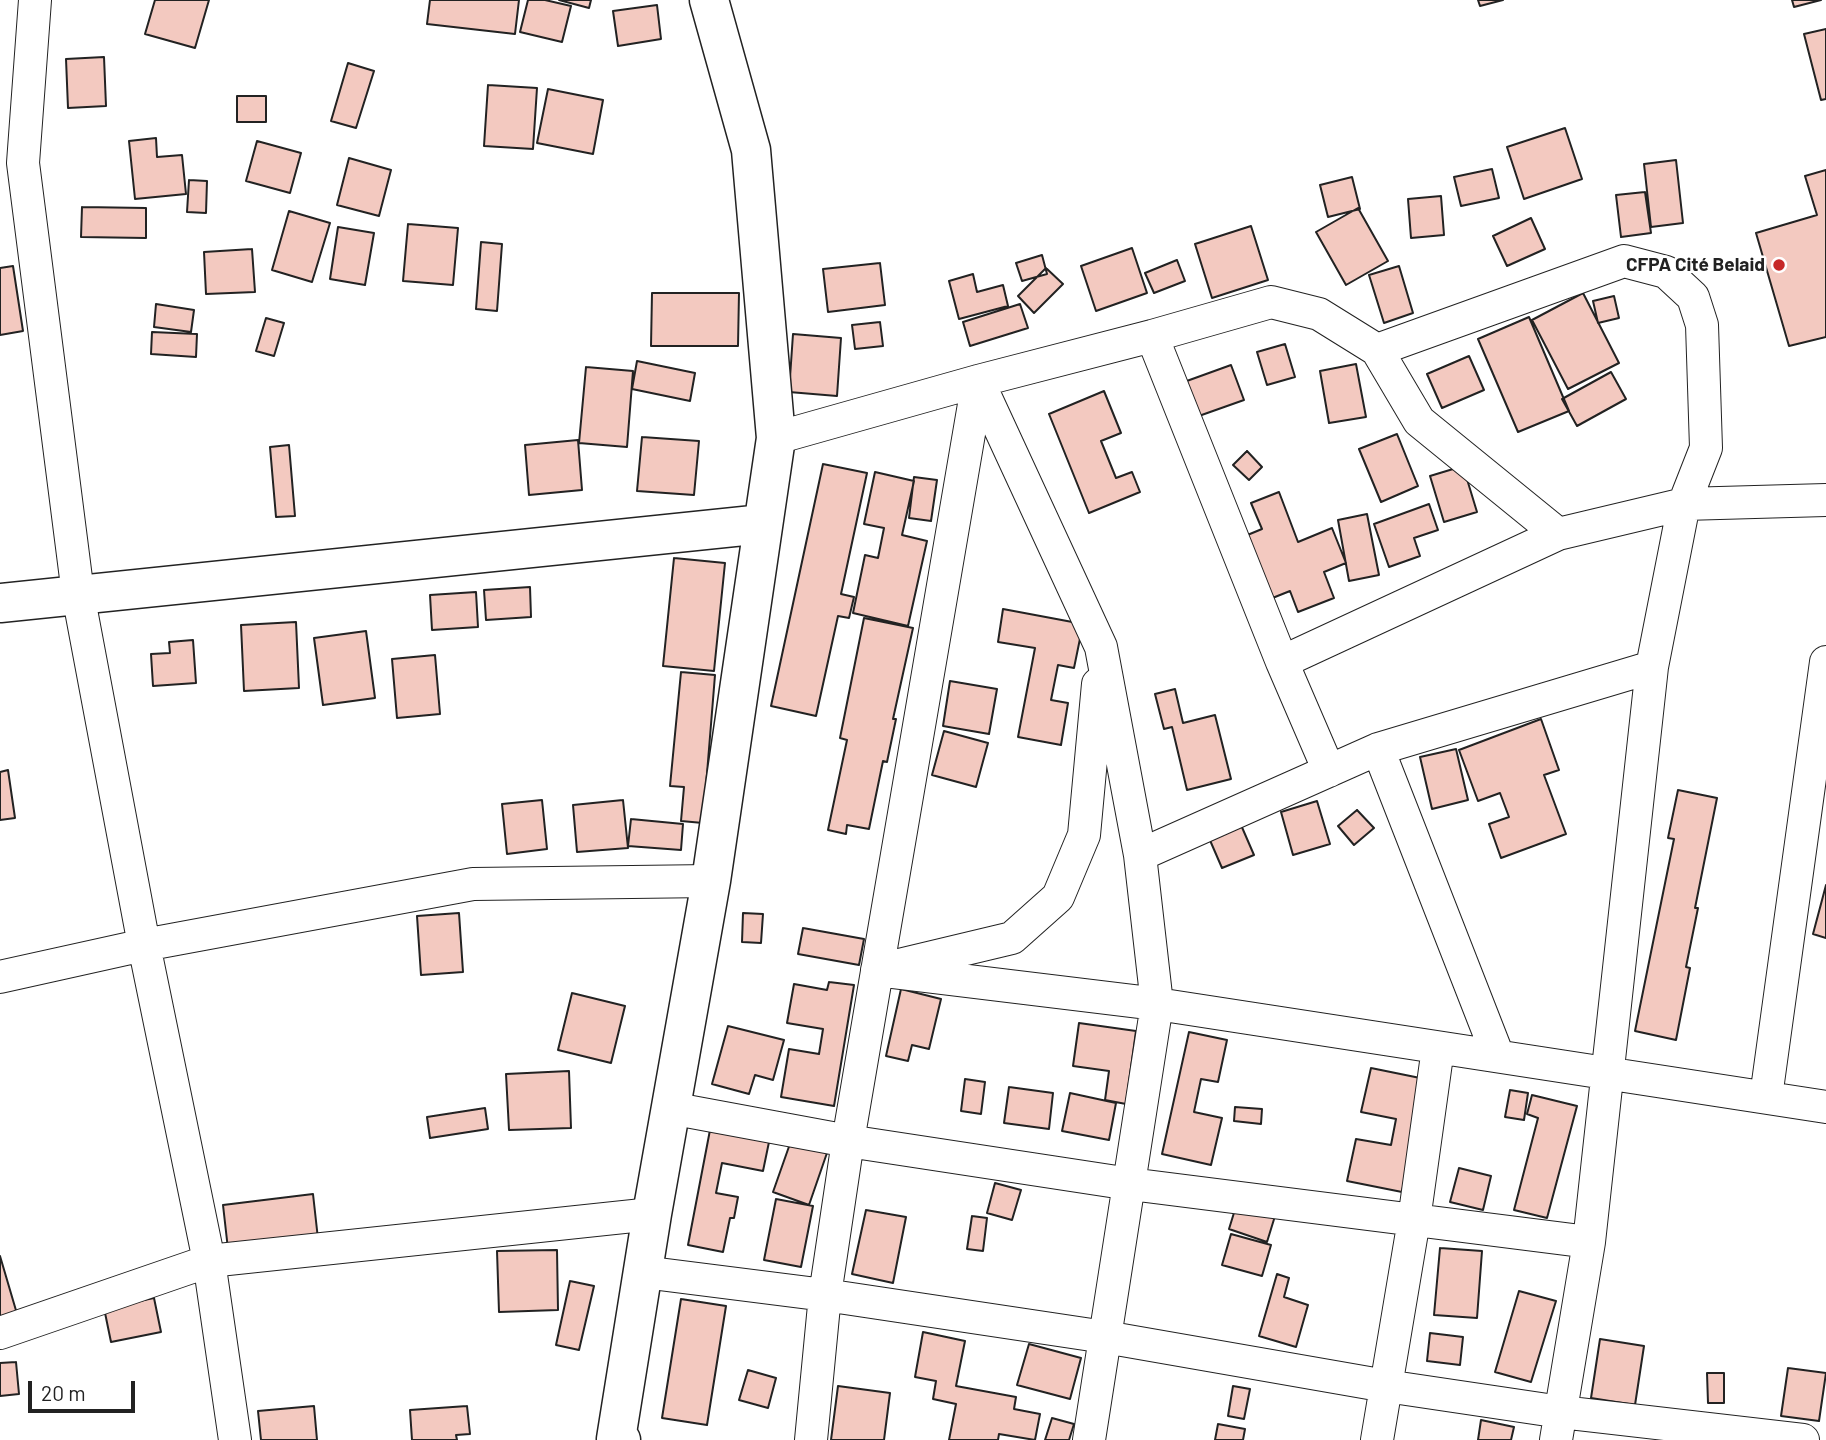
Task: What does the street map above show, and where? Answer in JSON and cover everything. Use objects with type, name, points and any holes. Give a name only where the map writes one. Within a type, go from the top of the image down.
[{"type":"street","points":[[35,0],[11,166],[78,594],[144,945],[209,1261],[235,1440]]},
{"type":"street","points":[[621,1440],[615,1440],[711,881],[776,438],[751,150],[709,0]]},
{"type":"street","points":[[1377,351],[1624,261],[1667,272],[1693,297],[1702,324],[1706,447],[1684,504],[1652,667],[1589,1242],[1559,1426]]},
{"type":"street","points":[[776,438],[1271,302],[1320,314],[1377,351],[1419,421],[1558,534]]},
{"type":"street","points":[[1152,336],[1282,662],[1329,771]]},
{"type":"street","points":[[978,381],[1101,647],[1140,855],[1157,1004],[1089,1440]]},
{"type":"street","points":[[811,1440],[825,1295],[848,1141],[978,381]]},
{"type":"street","points":[[1282,662],[1558,534],[1684,504],[1826,500]]},
{"type":"street","points":[[0,603],[763,524]]},
{"type":"street","points":[[877,970],[1012,939],[1058,897],[1084,835],[1101,647]]},
{"type":"street","points":[[1140,855],[1378,748],[1652,667]]},
{"type":"street","points":[[1766,1097],[1825,674]]},
{"type":"street","points":[[1378,748],[1497,1056]]},
{"type":"street","points":[[0,977],[144,945],[473,884],[711,881]]},
{"type":"street","points":[[877,970],[1157,1004],[1826,1107]]},
{"type":"street","points":[[1377,1440],[1414,1220],[1438,1048]]},
{"type":"street","points":[[670,1108],[848,1141],[1130,1184],[1589,1242]]},
{"type":"street","points":[[0,1332],[209,1261],[652,1214]]},
{"type":"street","points":[[643,1272],[825,1295],[1105,1337],[1386,1386],[1559,1426],[1803,1440]]},
{"type":"building","points":[[155,0],[209,0],[195,48],[145,34]]},
{"type":"building","points":[[430,0],[519,0],[515,34],[427,24]]},
{"type":"building","points":[[528,0],[545,0],[571,6],[562,42],[520,32]]},
{"type":"building","points":[[559,0],[591,0],[589,8]]},
{"type":"building","points":[[1478,0],[1503,0],[1480,6]]},
{"type":"building","points":[[1792,0],[1821,0],[1794,7]]},
{"type":"building","points":[[657,5],[661,39],[618,46],[613,11]]},
{"type":"building","points":[[1826,29],[1826,99],[1821,100],[1804,34]]},
{"type":"building","points":[[104,57],[106,106],[68,108],[66,59]]},
{"type":"building","points":[[348,63],[374,71],[356,128],[331,121]]},
{"type":"building","points":[[488,85],[537,88],[533,149],[484,146]]},
{"type":"building","points":[[548,89],[603,100],[593,154],[537,143]]},
{"type":"building","points":[[237,96],[266,96],[266,122],[237,122]]},
{"type":"building","points":[[1565,128],[1582,179],[1524,199],[1507,147]]},
{"type":"building","points":[[156,138],[157,157],[182,155],[186,194],[135,199],[129,141]]},
{"type":"building","points":[[257,141],[301,153],[290,193],[246,181]]},
{"type":"building","points":[[349,158],[391,170],[379,216],[337,205]]},
{"type":"building","points":[[1676,160],[1683,223],[1651,227],[1644,164]]},
{"type":"building","points":[[1492,169],[1499,198],[1461,206],[1454,177]]},
{"type":"building","points":[[1826,170],[1826,337],[1789,346],[1756,233],[1817,215],[1805,176]]},
{"type":"building","points":[[1352,177],[1360,209],[1328,217],[1320,185]]},
{"type":"building","points":[[189,180],[207,181],[206,213],[187,212]]},
{"type":"building","points":[[1645,192],[1651,233],[1621,237],[1616,195]]},
{"type":"building","points":[[1441,196],[1444,235],[1411,238],[1408,199]]},
{"type":"building","points":[[82,207],[146,208],[146,238],[81,237]]},
{"type":"building","points":[[1358,208],[1388,261],[1346,285],[1316,232]]},
{"type":"building","points":[[289,211],[330,223],[312,282],[272,270]]},
{"type":"building","points":[[1531,218],[1545,249],[1507,266],[1493,236]]},
{"type":"building","points":[[408,224],[458,228],[453,285],[403,281]]},
{"type":"building","points":[[1251,226],[1268,280],[1212,298],[1195,244]]},
{"type":"building","points":[[338,227],[374,233],[365,285],[330,279]]},
{"type":"building","points":[[481,242],[502,244],[497,311],[476,309]]},
{"type":"building","points":[[1132,248],[1147,293],[1096,311],[1081,266]]},
{"type":"building","points":[[252,249],[255,292],[206,294],[204,252]]},
{"type":"building","points":[[1042,255],[1047,274],[1022,281],[1016,263]]},
{"type":"building","points":[[1177,260],[1185,281],[1154,293],[1145,273]]},
{"type":"building","points":[[880,263],[885,305],[828,312],[823,269]]},
{"type":"building","points":[[13,266],[23,331],[0,335],[0,268]]},
{"type":"building","points":[[1399,266],[1413,313],[1384,323],[1369,275]]},
{"type":"building","points":[[1046,268],[1063,284],[1034,313],[1018,296]]},
{"type":"building","points":[[973,274],[977,292],[1003,285],[1008,306],[959,319],[949,281]]},
{"type":"building","points":[[652,293],[739,293],[738,346],[651,346]]},
{"type":"building","points":[[1583,293],[1619,363],[1568,389],[1532,320]]},
{"type":"building","points":[[1614,296],[1619,318],[1598,323],[1593,301]]},
{"type":"building","points":[[156,304],[194,310],[191,332],[154,327]]},
{"type":"building","points":[[1020,304],[1028,328],[970,346],[963,322]]},
{"type":"building","points":[[1529,317],[1569,411],[1518,432],[1478,339]]},
{"type":"building","points":[[266,318],[284,323],[274,356],[256,351]]},
{"type":"building","points":[[880,322],[883,346],[855,349],[852,325]]},
{"type":"building","points":[[152,332],[197,334],[196,357],[151,354]]},
{"type":"building","points":[[793,334],[841,338],[837,396],[789,392]]},
{"type":"building","points":[[1285,344],[1295,377],[1267,385],[1257,352]]},
{"type":"building","points":[[1469,356],[1484,390],[1442,408],[1427,374]]},
{"type":"building","points":[[637,361],[695,373],[690,401],[632,389]]},
{"type":"building","points":[[1356,364],[1366,417],[1329,423],[1320,371]]},
{"type":"building","points":[[1231,365],[1244,400],[1196,417],[1184,382]]},
{"type":"building","points":[[586,367],[633,371],[627,447],[579,443]]},
{"type":"building","points":[[1611,372],[1626,399],[1577,426],[1562,399]]},
{"type":"building","points":[[1104,391],[1121,433],[1101,441],[1116,478],[1132,472],[1140,492],[1089,513],[1049,414]]},
{"type":"building","points":[[1397,434],[1418,486],[1381,502],[1359,449]]},
{"type":"building","points":[[642,437],[699,441],[694,495],[637,491]]},
{"type":"building","points":[[578,440],[582,490],[529,495],[525,445]]},
{"type":"building","points":[[289,445],[295,516],[276,517],[270,447]]},
{"type":"building","points":[[1247,451],[1262,467],[1249,480],[1233,465]]},
{"type":"building","points":[[823,464],[867,473],[841,594],[854,597],[849,618],[838,616],[816,716],[771,706]]},
{"type":"building","points":[[1463,466],[1477,512],[1444,522],[1430,476]]},
{"type":"building","points":[[875,472],[914,481],[902,535],[927,541],[908,626],[853,613],[865,555],[878,558],[884,528],[864,524]]},
{"type":"building","points":[[914,477],[937,480],[931,521],[909,518]]},
{"type":"building","points":[[1279,492],[1298,542],[1332,528],[1346,563],[1324,572],[1334,598],[1298,612],[1290,591],[1270,599],[1245,536],[1262,529],[1251,503]]},
{"type":"building","points":[[1429,504],[1438,530],[1414,538],[1420,556],[1389,567],[1374,524]]},
{"type":"building","points":[[1367,514],[1379,575],[1349,581],[1338,520]]},
{"type":"building","points":[[674,558],[725,563],[714,671],[663,666]]},
{"type":"building","points":[[530,587],[531,617],[486,620],[484,590]]},
{"type":"building","points":[[476,592],[478,627],[432,630],[430,595]]},
{"type":"building","points":[[1003,609],[1083,624],[1074,668],[1058,665],[1051,700],[1068,703],[1061,745],[1018,737],[1035,648],[998,642]]},
{"type":"building","points":[[864,618],[913,628],[893,719],[896,719],[887,762],[883,761],[869,829],[847,825],[846,834],[828,830],[847,740],[840,738]]},
{"type":"building","points":[[296,622],[299,688],[244,691],[241,625]]},
{"type":"building","points":[[366,631],[375,698],[323,705],[314,638]]},
{"type":"building","points":[[193,640],[196,683],[153,686],[151,654],[170,653],[169,642]]},
{"type":"building","points":[[435,655],[440,714],[397,718],[392,659]]},
{"type":"building","points":[[681,672],[715,675],[703,823],[681,821],[684,787],[670,786]]},
{"type":"building","points":[[950,681],[997,689],[989,734],[943,726]]},
{"type":"building","points":[[1175,689],[1183,723],[1215,715],[1231,779],[1187,790],[1172,727],[1164,729],[1155,694]]},
{"type":"building","points":[[1541,719],[1559,770],[1544,775],[1566,834],[1501,858],[1489,824],[1509,817],[1500,793],[1478,801],[1459,750]]},
{"type":"building","points":[[944,731],[988,743],[976,787],[932,775]]},
{"type":"building","points":[[1456,749],[1468,800],[1432,809],[1420,757]]},
{"type":"building","points":[[8,770],[15,818],[0,820],[0,772]]},
{"type":"building","points":[[1678,790],[1717,798],[1695,908],[1698,908],[1686,967],[1690,968],[1676,1040],[1635,1031],[1674,839],[1668,838]]},
{"type":"building","points":[[542,800],[547,849],[507,854],[502,804]]},
{"type":"building","points":[[623,800],[628,848],[577,852],[573,805]]},
{"type":"building","points":[[1317,801],[1330,844],[1293,855],[1281,812]]},
{"type":"building","points":[[1357,810],[1374,828],[1354,845],[1338,826]]},
{"type":"building","points":[[631,819],[683,824],[681,850],[628,846]]},
{"type":"building","points":[[1241,825],[1254,855],[1222,868],[1209,838]]},
{"type":"building","points":[[1826,885],[1826,938],[1813,934]]},
{"type":"building","points":[[459,913],[463,972],[421,975],[417,916]]},
{"type":"building","points":[[743,913],[763,914],[761,943],[742,942]]},
{"type":"building","points":[[803,928],[864,939],[859,965],[798,954]]},
{"type":"building","points":[[829,982],[854,985],[834,1106],[781,1097],[789,1049],[819,1054],[823,1029],[787,1023],[794,984],[827,990]]},
{"type":"building","points":[[901,989],[941,999],[929,1049],[912,1045],[908,1061],[886,1056]]},
{"type":"building","points":[[572,993],[625,1006],[611,1063],[558,1050]]},
{"type":"building","points":[[1079,1023],[1136,1031],[1126,1104],[1105,1100],[1109,1071],[1073,1066]]},
{"type":"building","points":[[728,1026],[784,1040],[773,1080],[755,1075],[749,1094],[712,1084]]},
{"type":"building","points":[[1189,1032],[1227,1040],[1218,1082],[1201,1079],[1194,1112],[1222,1118],[1211,1165],[1162,1154]]},
{"type":"building","points":[[1371,1068],[1425,1079],[1402,1192],[1347,1181],[1356,1139],[1391,1145],[1396,1119],[1361,1112]]},
{"type":"building","points":[[569,1071],[571,1128],[509,1130],[506,1074]]},
{"type":"building","points":[[965,1079],[985,1082],[981,1114],[961,1111]]},
{"type":"building","points":[[1009,1087],[1053,1093],[1049,1129],[1004,1123]]},
{"type":"building","points":[[1510,1090],[1528,1093],[1524,1120],[1505,1117]]},
{"type":"building","points":[[1070,1093],[1116,1103],[1109,1140],[1062,1131]]},
{"type":"building","points":[[1532,1095],[1577,1106],[1547,1218],[1514,1210],[1538,1118],[1527,1114]]},
{"type":"building","points":[[1235,1107],[1262,1109],[1261,1124],[1234,1121]]},
{"type":"building","points":[[485,1108],[488,1129],[430,1138],[427,1117]]},
{"type":"building","points":[[710,1130],[769,1142],[763,1171],[722,1163],[716,1193],[738,1197],[734,1218],[730,1218],[723,1252],[688,1245]]},
{"type":"building","points":[[792,1138],[828,1150],[809,1205],[773,1192]]},
{"type":"building","points":[[1459,1168],[1491,1176],[1483,1210],[1450,1202]]},
{"type":"building","points":[[995,1183],[1021,1190],[1012,1220],[987,1213]]},
{"type":"building","points":[[313,1194],[320,1257],[230,1267],[223,1205]]},
{"type":"building","points":[[776,1199],[813,1206],[801,1267],[764,1260]]},
{"type":"building","points":[[1237,1203],[1275,1216],[1267,1242],[1229,1229]]},
{"type":"building","points":[[866,1210],[906,1217],[893,1283],[852,1274]]},
{"type":"building","points":[[972,1216],[987,1218],[983,1251],[967,1249]]},
{"type":"building","points":[[1231,1234],[1271,1245],[1262,1276],[1222,1265]]},
{"type":"building","points":[[1440,1248],[1482,1251],[1477,1318],[1434,1315]]},
{"type":"building","points":[[557,1250],[558,1310],[499,1312],[497,1251]]},
{"type":"building","points":[[0,1256],[20,1324],[0,1330]]},
{"type":"building","points":[[1277,1274],[1289,1278],[1284,1297],[1308,1305],[1296,1347],[1259,1336]]},
{"type":"building","points":[[570,1281],[594,1286],[579,1350],[556,1345]]},
{"type":"building","points":[[1519,1291],[1556,1301],[1531,1382],[1495,1372]]},
{"type":"building","points":[[154,1298],[161,1332],[111,1342],[104,1308]]},
{"type":"building","points":[[681,1299],[726,1306],[707,1425],[662,1418]]},
{"type":"building","points":[[923,1332],[965,1341],[956,1386],[1016,1397],[1014,1409],[1040,1414],[1035,1440],[999,1434],[998,1440],[949,1440],[956,1404],[933,1399],[936,1381],[915,1377]]},
{"type":"building","points":[[1430,1333],[1463,1337],[1460,1365],[1427,1361]]},
{"type":"building","points":[[1600,1339],[1644,1346],[1635,1405],[1591,1398]]},
{"type":"building","points":[[1029,1344],[1081,1358],[1070,1399],[1017,1385]]},
{"type":"building","points":[[16,1362],[19,1394],[0,1396],[0,1363]]},
{"type":"building","points":[[1788,1368],[1826,1373],[1819,1421],[1781,1416]]},
{"type":"building","points":[[748,1370],[776,1378],[768,1408],[739,1400]]},
{"type":"building","points":[[1707,1373],[1724,1373],[1724,1403],[1708,1403]]},
{"type":"building","points":[[838,1386],[890,1393],[884,1440],[831,1440]]},
{"type":"building","points":[[1233,1386],[1250,1389],[1244,1419],[1228,1416]]},
{"type":"building","points":[[314,1406],[317,1440],[261,1440],[258,1411]]},
{"type":"building","points":[[467,1406],[470,1434],[456,1435],[457,1440],[412,1440],[410,1410]]},
{"type":"building","points":[[1052,1418],[1074,1424],[1069,1440],[1045,1440]]},
{"type":"building","points":[[1481,1420],[1514,1427],[1511,1440],[1478,1440]]},
{"type":"building","points":[[1218,1424],[1245,1429],[1243,1440],[1215,1440]]},
{"type":"place","name":"CFPA Cité Belaid","points":[[1779,265]]}]
